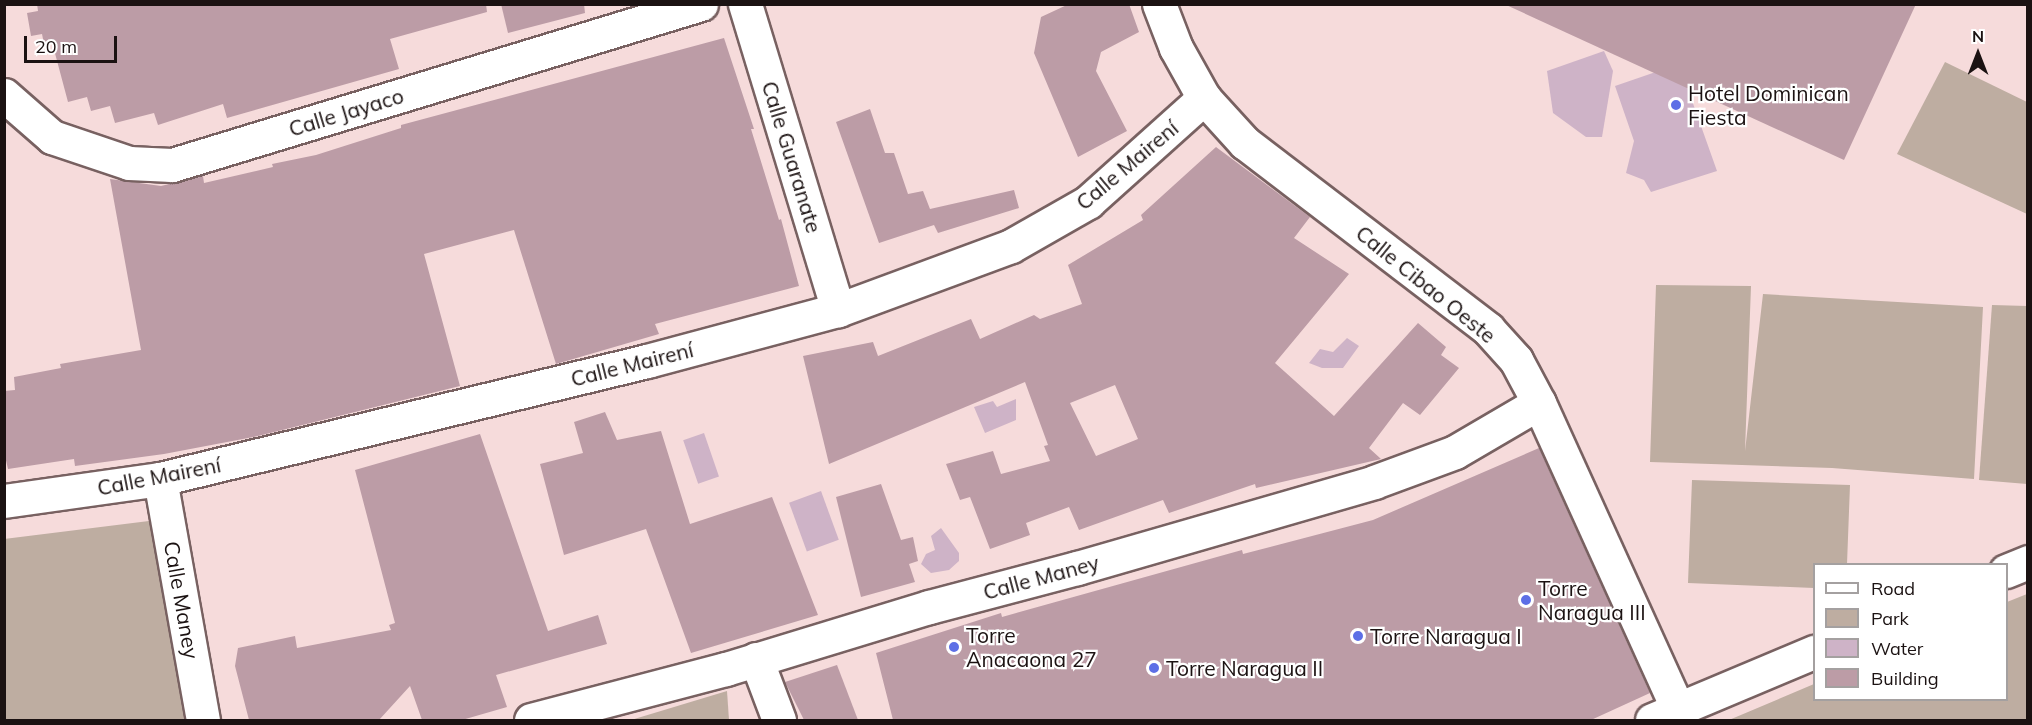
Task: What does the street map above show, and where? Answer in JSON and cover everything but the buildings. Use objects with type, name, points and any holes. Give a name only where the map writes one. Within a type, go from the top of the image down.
[{"type":"street","name":"Calle Jayaco","points":[[4,94],[52,137],[129,163],[172,165],[701,4]]},
{"type":"street","name":"Calle Guaranate","points":[[746,4],[838,310]]},
{"type":"street","name":"Calle Cibao Oeste","points":[[1159,4],[1176,48],[1204,98],[1245,143],[1488,329],[1516,360],[1539,403],[1665,715]]},
{"type":"street","name":"Calle Mairení","points":[[4,501],[160,479],[647,361],[838,310],[1011,246],[1088,202],[1204,98]]},
{"type":"street","name":"Calle Maney","points":[[531,720],[756,659],[929,607],[1077,568],[1374,482],[1455,452],[1539,403]]},
{"type":"street","name":"Calle Maney","points":[[160,479],[203,720]]},
{"type":"street","points":[[2008,571],[2028,562]]},
{"type":"street","points":[[1665,715],[1813,653]]},
{"type":"street","points":[[756,659],[779,720]]},
{"type":"green space","points":[[1945,62],[2027,102],[2027,214],[1897,154]]},
{"type":"green space","points":[[1656,285],[1751,286],[1745,451],[1763,294],[1983,307],[1974,479],[1832,468],[1650,462]]},
{"type":"green space","points":[[1992,305],[2027,306],[2027,484],[1979,480]]},
{"type":"green space","points":[[1692,480],[1850,485],[1847,563],[1813,563],[1813,588],[1688,583]]},
{"type":"green space","points":[[157,520],[187,720],[5,720],[4,539]]},
{"type":"green space","points":[[2027,594],[2027,720],[1729,720],[1813,684],[1813,701],[2008,701],[2008,602]]},
{"type":"green space","points":[[727,691],[729,720],[631,720]]},
{"type":"water","points":[[1604,51],[1613,71],[1602,137],[1586,137],[1553,113],[1547,71]]},
{"type":"water","points":[[1679,64],[1717,171],[1651,192],[1644,180],[1626,173],[1634,141],[1615,86]]},
{"type":"water","points":[[1347,338],[1359,346],[1343,368],[1322,368],[1309,363],[1320,349],[1333,352]]},
{"type":"water","points":[[1016,399],[1016,420],[985,433],[974,407],[993,401],[997,407]]},
{"type":"water","points":[[704,433],[719,476],[698,484],[683,440]]},
{"type":"water","points":[[821,491],[839,540],[807,551],[789,503]]},
{"type":"water","points":[[941,528],[959,553],[959,561],[949,570],[931,573],[921,564],[926,554],[935,550],[931,536]]},
{"type":"place","name":"Hotel Dominican Fiesta","points":[[1676,105]]},
{"type":"place","name":"Torre Naragua III","points":[[1526,600]]},
{"type":"place","name":"Torre Naragua I","points":[[1358,636]]},
{"type":"place","name":"Torre Anacaona 27","points":[[954,647]]},
{"type":"place","name":"Torre Naragua II","points":[[1154,668]]}]
